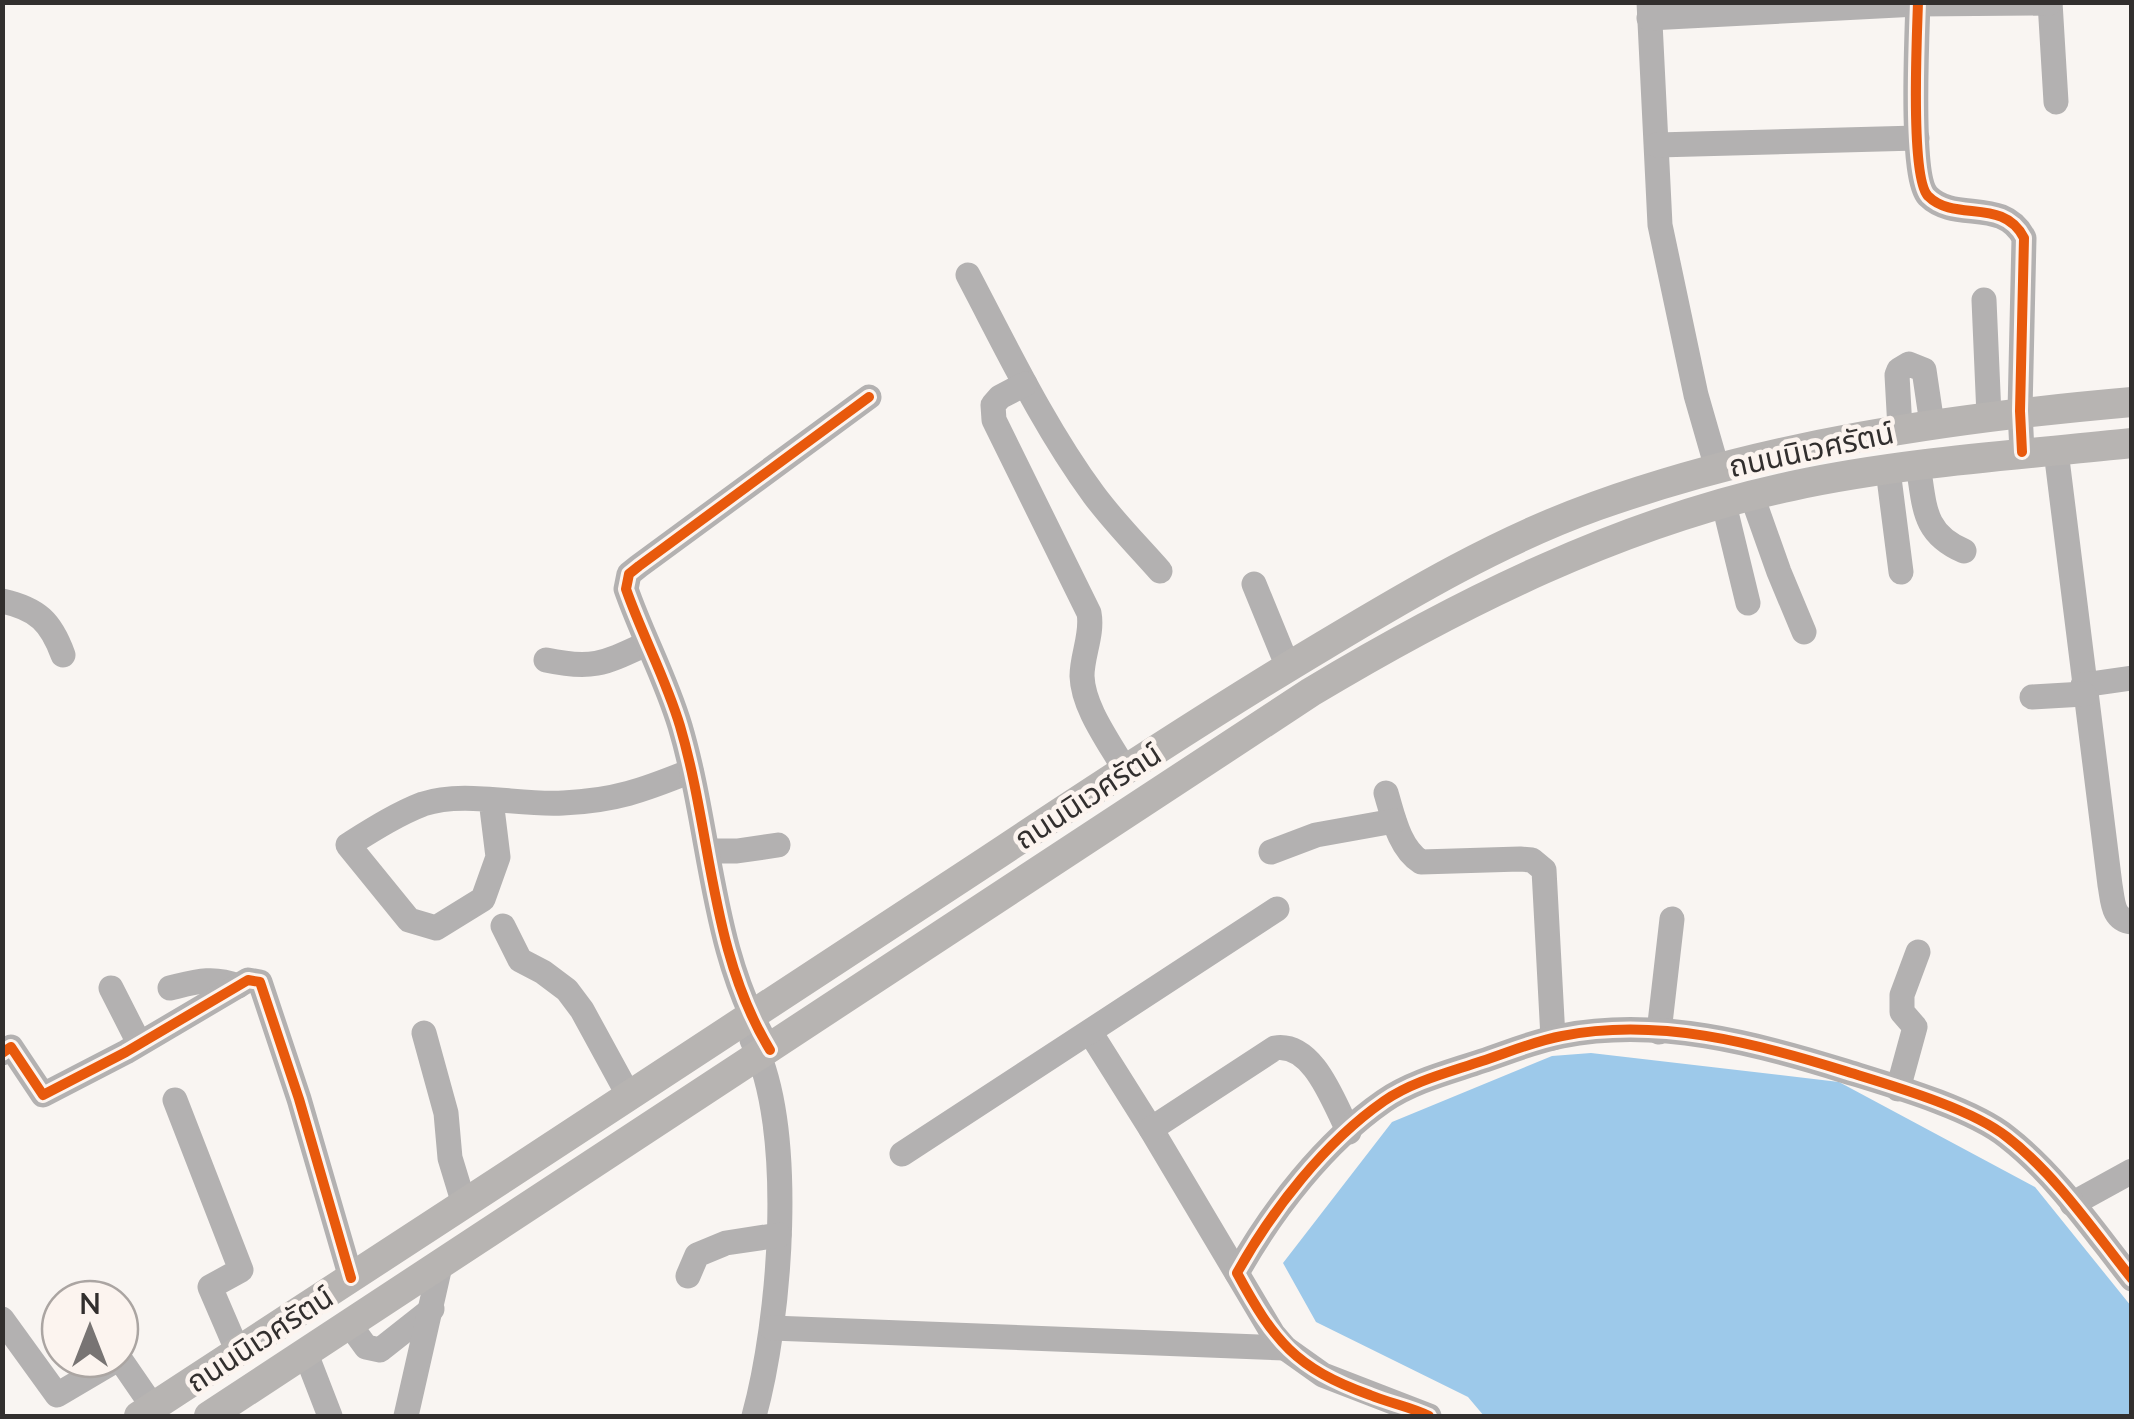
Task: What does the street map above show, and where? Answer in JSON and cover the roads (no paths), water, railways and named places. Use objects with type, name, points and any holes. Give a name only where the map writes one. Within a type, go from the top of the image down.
[{"type":"main road","name":"ถนนนิเวศรัตน์","points":[[146,1412],[1125,770],[1421,587],[1486,553],[1598,506],[1792,448],[1989,416],[2132,402]]},
{"type":"main road","name":"ถนนนิเวศรัตน์","points":[[209,1416],[1387,646],[1542,571],[1660,524],[1738,500],[1791,486],[1903,467],[2022,452],[2132,444]]},
{"type":"street","points":[[1918,3],[1916,138],[1922,186],[1928,196],[1941,204],[2003,216],[2017,224],[2024,238],[2022,452]]},
{"type":"street","points":[[1717,468],[1696,395],[1660,225],[1649,10],[2050,3],[2056,102]]},
{"type":"street","points":[[1658,145],[1916,138]]},
{"type":"street","points":[[968,274],[1025,384],[1095,496],[1160,572]]},
{"type":"street","points":[[1984,300],[1989,416]]},
{"type":"street","points":[[1900,429],[1897,374],[1909,364],[1924,370],[1932,424]]},
{"type":"street","points":[[1025,384],[1000,397],[994,405],[994,420],[1089,614],[1091,624],[1082,682],[1096,719],[1125,770]]},
{"type":"street","points":[[754,1416],[778,1286],[776,1129],[765,1053],[745,1020],[730,966],[679,723],[626,589],[629,574],[869,396]]},
{"type":"street","points":[[2056,451],[2113,906],[2118,917],[2132,922]]},
{"type":"street","points":[[1903,467],[1931,527],[1940,539],[1964,552]]},
{"type":"street","points":[[1900,572],[1903,467]]},
{"type":"street","points":[[1738,500],[1748,602]]},
{"type":"street","points":[[1738,500],[1779,572],[1804,632]]},
{"type":"street","points":[[1254,584],[1288,667]]},
{"type":"street","points":[[2,601],[25,606],[53,628],[63,655]]},
{"type":"street","points":[[546,660],[571,666],[602,664],[646,644]]},
{"type":"street","points":[[2032,696],[2132,678]]},
{"type":"street","points":[[490,800],[498,856],[483,898],[436,928],[410,920],[348,845],[426,803],[490,800],[562,804],[630,796],[691,771]]},
{"type":"street","points":[[1386,793],[1394,821],[1414,857],[1421,862],[1532,860],[1544,870],[1552,1038]]},
{"type":"street","points":[[1271,852],[1316,835],[1394,821]]},
{"type":"street","points":[[708,851],[778,845]]},
{"type":"street","points":[[902,1154],[1276,909]]},
{"type":"street","points":[[1659,1032],[1672,919]]},
{"type":"street","points":[[503,926],[520,960],[568,990],[630,1096]]},
{"type":"street","points":[[1898,1089],[1915,1027],[1902,1012],[1902,995],[1918,952]]},
{"type":"street","points":[[170,988],[207,978],[238,986]]},
{"type":"street","points":[[2,1052],[11,1047],[43,1095],[238,986],[254,979],[260,982],[351,1278]]},
{"type":"street","points":[[111,988],[139,1043]]},
{"type":"street","points":[[1090,1032],[1152,1129],[1260,1315],[1286,1348],[1339,1384],[1429,1416]]},
{"type":"street","points":[[1237,1272],[1299,1183],[1384,1101],[1404,1090],[1552,1038],[1586,1032],[1659,1032],[1702,1035],[1785,1052],[1952,1109],[2005,1135],[2072,1204],[2132,1279]]},
{"type":"street","points":[[424,1034],[446,1113],[450,1158],[464,1204]]},
{"type":"street","points":[[1152,1129],[1275,1048],[1284,1046],[1308,1060],[1350,1132]]},
{"type":"street","points":[[174,1100],[241,1270],[210,1287],[238,1352]]},
{"type":"street","points":[[2072,1204],[2132,1171]]},
{"type":"street","points":[[688,1276],[696,1255],[726,1243],[778,1235]]},
{"type":"street","points":[[406,1416],[440,1266]]},
{"type":"street","points":[[350,1325],[366,1347],[380,1350],[432,1309]]},
{"type":"street","points":[[2,1319],[40,1372]]},
{"type":"street","points":[[772,1328],[1286,1348]]},
{"type":"street","points":[[306,1354],[330,1416]]},
{"type":"street","points":[[45,1379],[56,1395],[84,1379]]},
{"type":"street","points":[[129,1379],[146,1412]]},
{"type":"water","points":[[1591,1053],[1839,1082],[2035,1187],[2131,1306],[2131,1416],[1484,1416],[1468,1397],[1316,1322],[1283,1263],[1392,1122],[1552,1056]]}]
